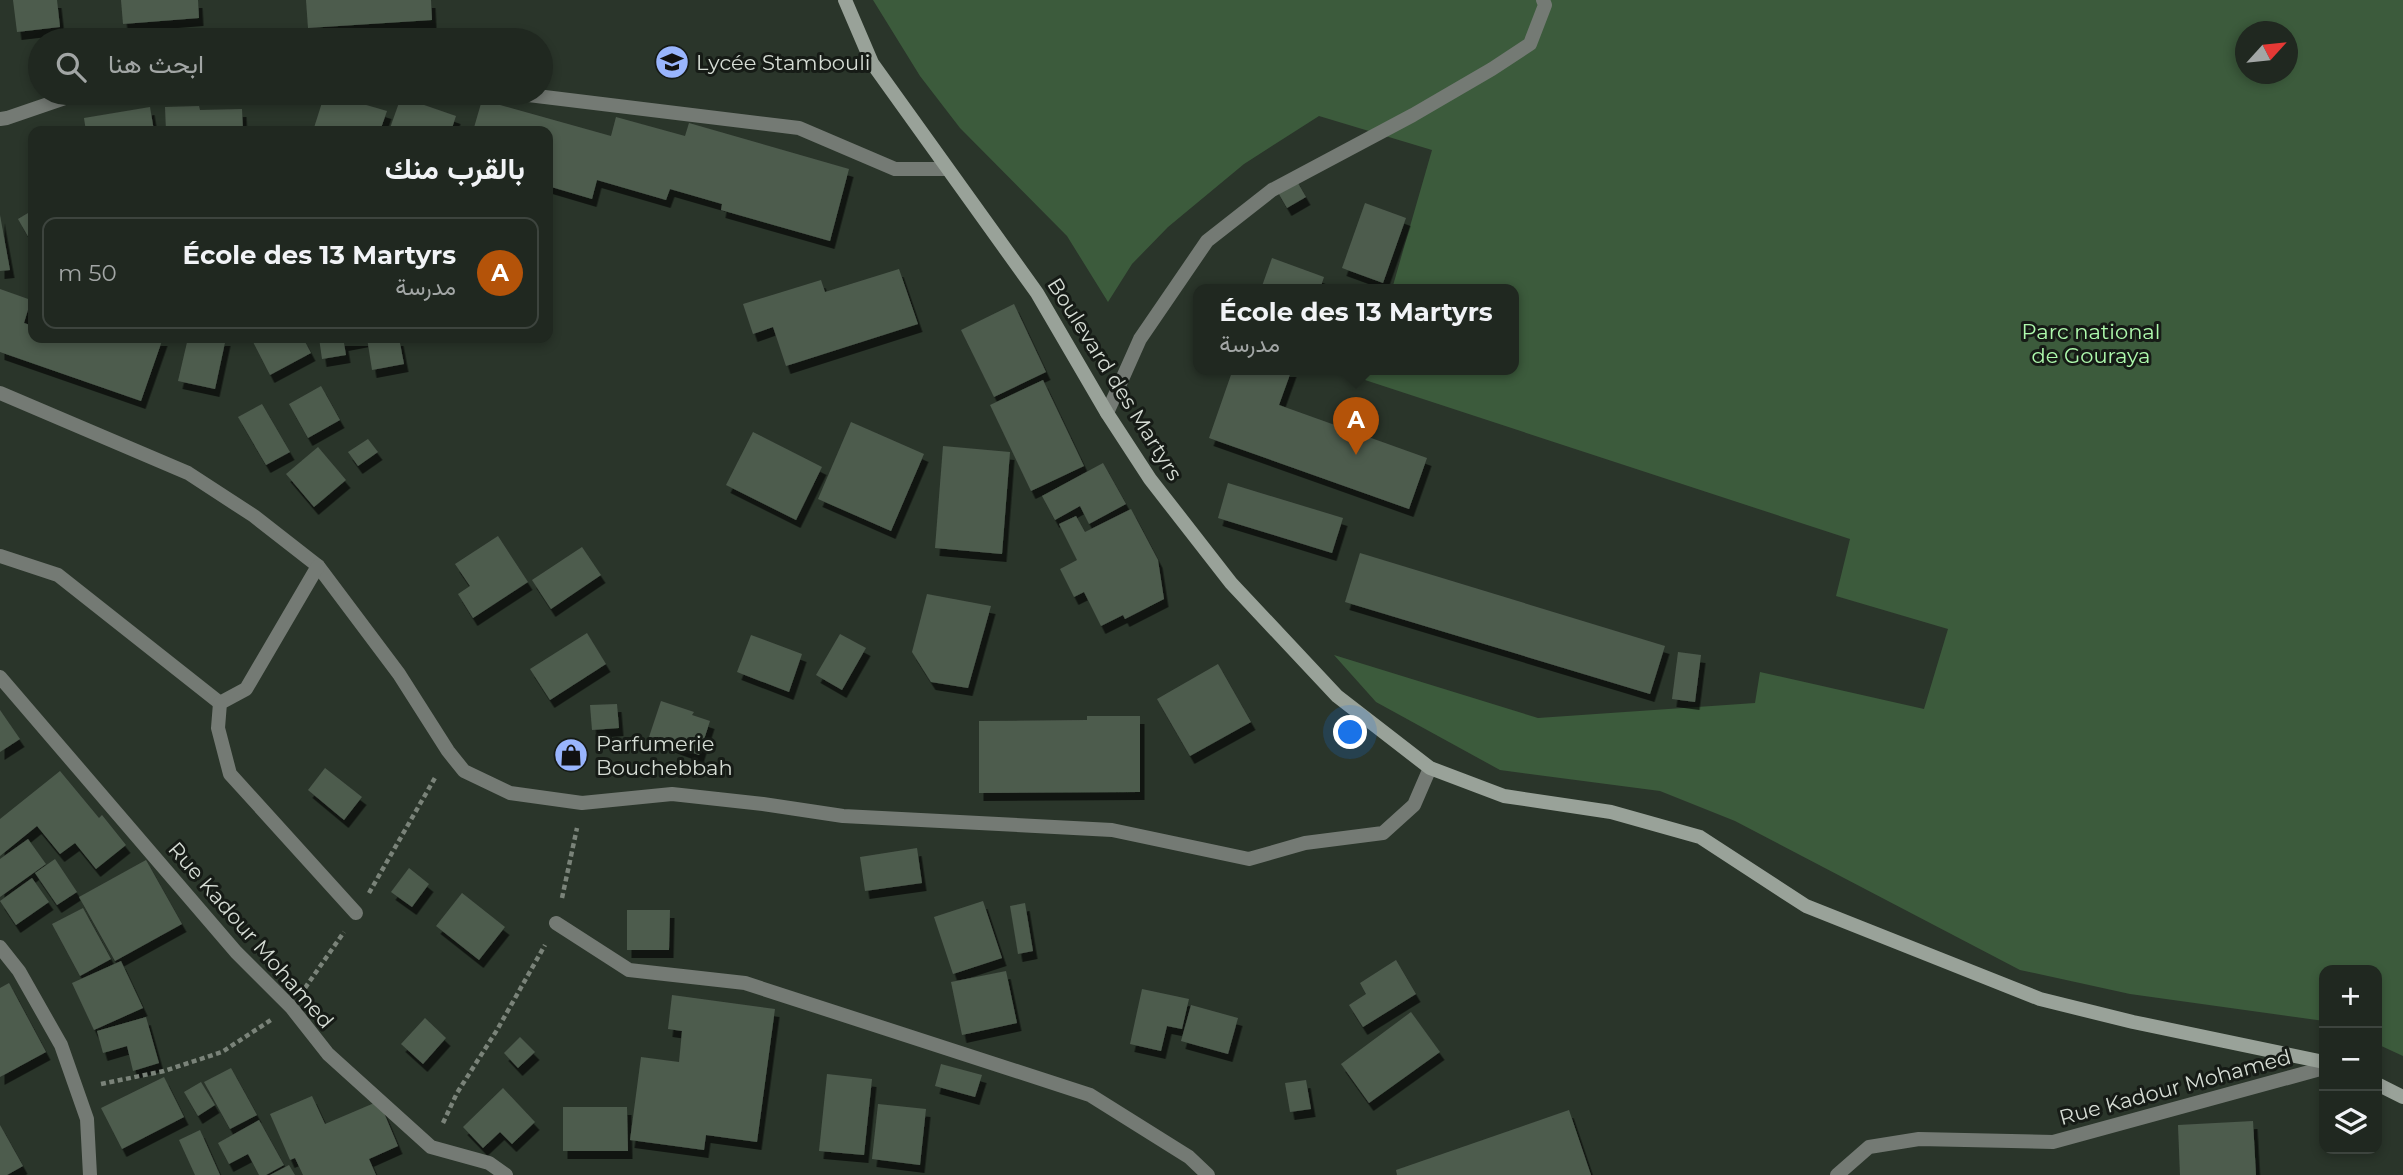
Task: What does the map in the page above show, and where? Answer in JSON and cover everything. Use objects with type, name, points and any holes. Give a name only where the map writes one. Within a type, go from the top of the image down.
[{"type":"main road","name":"Boulevard des Martyrs","points":[[845,0],[872,63],[1037,293],[1107,413],[1150,479],[1231,583],[1337,696],[1430,768],[1504,796],[1611,812],[1700,837],[1806,906],[2040,999],[2133,1022],[2319,1061]]},
{"type":"main road","points":[[2382,1086],[2403,1097]]},
{"type":"street","points":[[1107,413],[1140,339],[1206,241],[1272,190],[1413,115],[1530,44],[1545,5],[1543,0]]},
{"type":"street","points":[[553,98],[799,128],[895,169],[946,169]]},
{"type":"street","points":[[0,118],[45,105]]},
{"type":"street","points":[[0,393],[188,473],[254,516],[318,566],[398,674],[447,751],[464,771],[510,793],[582,803],[672,794],[763,804],[843,817],[1112,830],[1249,859],[1305,843],[1383,833],[1414,805],[1430,768]]},
{"type":"street","points":[[0,556],[58,575],[220,703]]},
{"type":"street","points":[[220,703],[246,689],[318,566]]},
{"type":"street","name":"Rue Kadour Mohamed","points":[[0,677],[236,952],[291,1007],[328,1054],[432,1147],[489,1163],[506,1175]]},
{"type":"street","points":[[220,703],[218,728],[230,774],[356,913]]},
{"type":"street","points":[[556,923],[629,970],[745,983],[1090,1095],[1189,1157],[1209,1175]]},
{"type":"street","points":[[0,947],[19,971],[61,1045],[87,1119],[90,1175]]},
{"type":"street","name":"Rue Kadour Mohamed","points":[[1837,1175],[1868,1147],[1919,1139],[2053,1142],[2319,1069]]},
{"type":"path","points":[[76,1088],[164,1071],[222,1052],[291,1007],[356,913],[426,795],[447,751]]},
{"type":"path","points":[[432,1147],[457,1093],[497,1030],[556,923],[582,803]]},
{"type":"green space","name":"Parc national de Gouraya","points":[[873,0],[2403,0],[2403,1056],[2382,1046],[2382,965],[2319,965],[2319,1020],[2130,994],[2020,970],[1735,821],[1660,791],[1500,770],[1376,702],[1334,655],[1538,718],[1755,703],[1760,672],[1924,709],[1948,629],[1836,596],[1850,539],[1365,380],[1366,375],[1519,375],[1519,284],[1393,284],[1432,150],[1319,116],[1244,164],[1168,227],[1132,264],[1108,302],[1067,236],[960,128],[920,76]]},
{"type":"building","points":[[13,0],[57,0],[60,27],[28,28],[28,31],[17,32]]},
{"type":"building","points":[[121,0],[198,0],[199,18],[123,24]]},
{"type":"building","points":[[306,0],[431,0],[432,20],[308,28]]},
{"type":"building","points":[[321,105],[366,105],[387,111],[382,126],[315,126]]},
{"type":"building","points":[[398,105],[424,105],[456,116],[453,126],[391,126]]},
{"type":"building","points":[[481,105],[500,105],[611,136],[616,117],[685,136],[689,123],[849,169],[830,241],[721,210],[722,204],[670,189],[666,200],[597,180],[592,199],[553,187],[553,126],[474,126]]},
{"type":"building","points":[[150,107],[153,126],[85,126],[84,118]]},
{"type":"building","points":[[165,107],[242,109],[243,126],[166,126]]},
{"type":"building","points":[[1295,178],[1306,197],[1287,208],[1276,189]]},
{"type":"building","points":[[1365,203],[1406,218],[1383,283],[1342,268]]},
{"type":"building","points":[[28,213],[28,236],[18,219]]},
{"type":"building","points":[[0,215],[10,270],[0,271]]},
{"type":"building","points":[[1272,258],[1324,277],[1322,284],[1263,284]]},
{"type":"building","points":[[899,269],[918,324],[786,366],[773,327],[753,334],[743,304],[821,280],[825,292]]},
{"type":"building","points":[[0,289],[28,299],[24,323],[28,324],[28,343],[161,343],[141,401],[0,352]]},
{"type":"building","points":[[1014,304],[1046,372],[994,397],[961,330]]},
{"type":"building","points":[[187,343],[225,343],[215,389],[178,381]]},
{"type":"building","points":[[254,343],[306,343],[311,353],[270,375]]},
{"type":"building","points":[[320,343],[344,343],[346,355],[322,359]]},
{"type":"building","points":[[368,343],[400,343],[404,364],[372,370]]},
{"type":"building","points":[[1231,375],[1290,375],[1279,405],[1427,458],[1409,509],[1209,438]]},
{"type":"building","points":[[1043,380],[1084,466],[1031,491],[990,405]]},
{"type":"building","points":[[321,386],[340,420],[308,438],[289,404]]},
{"type":"building","points":[[262,404],[290,452],[266,465],[238,417]]},
{"type":"building","points":[[851,422],[924,454],[891,531],[818,499]]},
{"type":"building","points":[[753,432],[822,467],[796,520],[726,485]]},
{"type":"building","points":[[368,439],[378,452],[358,466],[348,452]]},
{"type":"building","points":[[943,446],[1010,452],[1002,554],[935,548]]},
{"type":"building","points":[[318,447],[346,480],[314,507],[286,474]]},
{"type":"building","points":[[1103,463],[1126,504],[1089,524],[1080,506],[1055,520],[1042,496]]},
{"type":"building","points":[[1228,483],[1343,518],[1332,553],[1218,518]]},
{"type":"building","points":[[1131,509],[1158,560],[1164,599],[1125,619],[1123,615],[1101,626],[1084,592],[1074,597],[1060,569],[1077,560],[1059,524],[1076,516],[1085,532]]},
{"type":"building","points":[[498,536],[528,582],[473,618],[458,594],[470,586],[455,564]]},
{"type":"building","points":[[582,547],[601,575],[551,609],[532,580]]},
{"type":"building","points":[[1360,553],[1665,646],[1650,694],[1345,602]]},
{"type":"building","points":[[927,594],[991,606],[968,688],[931,682],[912,652]]},
{"type":"building","points":[[587,633],[606,664],[550,700],[530,669]]},
{"type":"building","points":[[840,634],[866,648],[842,690],[816,675]]},
{"type":"building","points":[[751,635],[802,654],[789,692],[737,672]]},
{"type":"building","points":[[1678,652],[1701,655],[1695,702],[1672,699]]},
{"type":"building","points":[[1218,664],[1251,722],[1190,756],[1157,699]]},
{"type":"building","points":[[661,701],[694,712],[692,715],[710,721],[699,755],[649,737]]},
{"type":"building","points":[[617,704],[619,728],[592,730],[590,705]]},
{"type":"building","points":[[0,710],[20,739],[0,752]]},
{"type":"building","points":[[1087,716],[1140,716],[1140,792],[979,793],[979,721],[1087,720]]},
{"type":"building","points":[[325,768],[362,797],[344,820],[308,790]]},
{"type":"building","points":[[60,771],[99,818],[102,815],[126,845],[96,869],[75,843],[60,854],[37,826],[0,856],[0,819]]},
{"type":"building","points":[[28,839],[46,864],[0,897],[0,859]]},
{"type":"building","points":[[917,848],[922,883],[865,891],[860,857]]},
{"type":"building","points":[[55,859],[77,892],[57,905],[35,873]]},
{"type":"building","points":[[146,860],[182,924],[115,961],[79,897]]},
{"type":"building","points":[[409,868],[429,884],[412,907],[391,892]]},
{"type":"building","points":[[32,878],[49,902],[16,925],[0,901]]},
{"type":"building","points":[[462,893],[505,927],[479,960],[436,926]]},
{"type":"building","points":[[983,901],[1002,958],[953,974],[934,917]]},
{"type":"building","points":[[1025,903],[1033,951],[1018,954],[1010,906]]},
{"type":"building","points":[[83,908],[111,959],[80,976],[52,924]]},
{"type":"building","points":[[627,910],[670,910],[669,950],[627,950]]},
{"type":"building","points":[[1396,960],[1416,994],[1363,1027],[1349,1005],[1366,994],[1360,983]]},
{"type":"building","points":[[121,961],[143,1008],[94,1030],[72,983]]},
{"type":"building","points":[[1006,971],[1017,1023],[962,1035],[951,982]]},
{"type":"building","points":[[9,983],[46,1052],[0,1077],[0,988]]},
{"type":"building","points":[[1142,989],[1189,999],[1182,1029],[1167,1026],[1161,1051],[1130,1044]]},
{"type":"building","points":[[672,995],[775,1009],[757,1142],[706,1135],[704,1150],[630,1140],[641,1057],[679,1062],[682,1031],[668,1029]]},
{"type":"building","points":[[1191,1005],[1238,1018],[1228,1054],[1181,1041]]},
{"type":"building","points":[[1411,1012],[1440,1052],[1369,1103],[1341,1064]]},
{"type":"building","points":[[146,1017],[159,1063],[133,1071],[127,1046],[103,1053],[97,1031]]},
{"type":"building","points":[[425,1018],[446,1038],[423,1064],[401,1044]]},
{"type":"building","points":[[520,1037],[535,1052],[518,1068],[504,1053]]},
{"type":"building","points":[[941,1064],[982,1075],[975,1097],[935,1086]]},
{"type":"building","points":[[231,1068],[257,1115],[230,1129],[204,1082]]},
{"type":"building","points":[[827,1074],[872,1079],[864,1155],[819,1151]]},
{"type":"building","points":[[164,1077],[184,1117],[122,1149],[101,1108]]},
{"type":"building","points":[[1306,1080],[1311,1109],[1290,1112],[1285,1083]]},
{"type":"building","points":[[201,1082],[215,1105],[198,1116],[184,1092]]},
{"type":"building","points":[[503,1088],[535,1122],[512,1144],[500,1132],[483,1148],[463,1127]]},
{"type":"building","points":[[312,1096],[325,1124],[379,1101],[398,1146],[369,1159],[376,1175],[303,1175],[295,1158],[290,1160],[270,1114]]},
{"type":"building","points":[[878,1104],[926,1109],[920,1165],[872,1159]]},
{"type":"building","points":[[563,1107],[627,1107],[628,1151],[563,1151]]},
{"type":"building","points":[[1569,1110],[1591,1175],[1397,1175],[1396,1170]]},
{"type":"building","points":[[259,1120],[284,1165],[266,1175],[259,1175],[248,1154],[229,1164],[218,1143]]},
{"type":"building","points":[[2253,1121],[2256,1175],[2180,1175],[2178,1125]]},
{"type":"building","points":[[0,1125],[23,1166],[7,1175],[0,1175]]},
{"type":"building","points":[[200,1130],[220,1175],[195,1175],[179,1140]]},
{"type":"building","points":[[289,1165],[295,1175],[270,1175]]},
{"type":"place","name":"Lycée Stambouli","points":[[672,62]]},
{"type":"place","name":"École des 13 Martyrs","points":[[1356,455]]},
{"type":"place","name":"Parfumerie Bouchebbah","points":[[571,755]]}]
